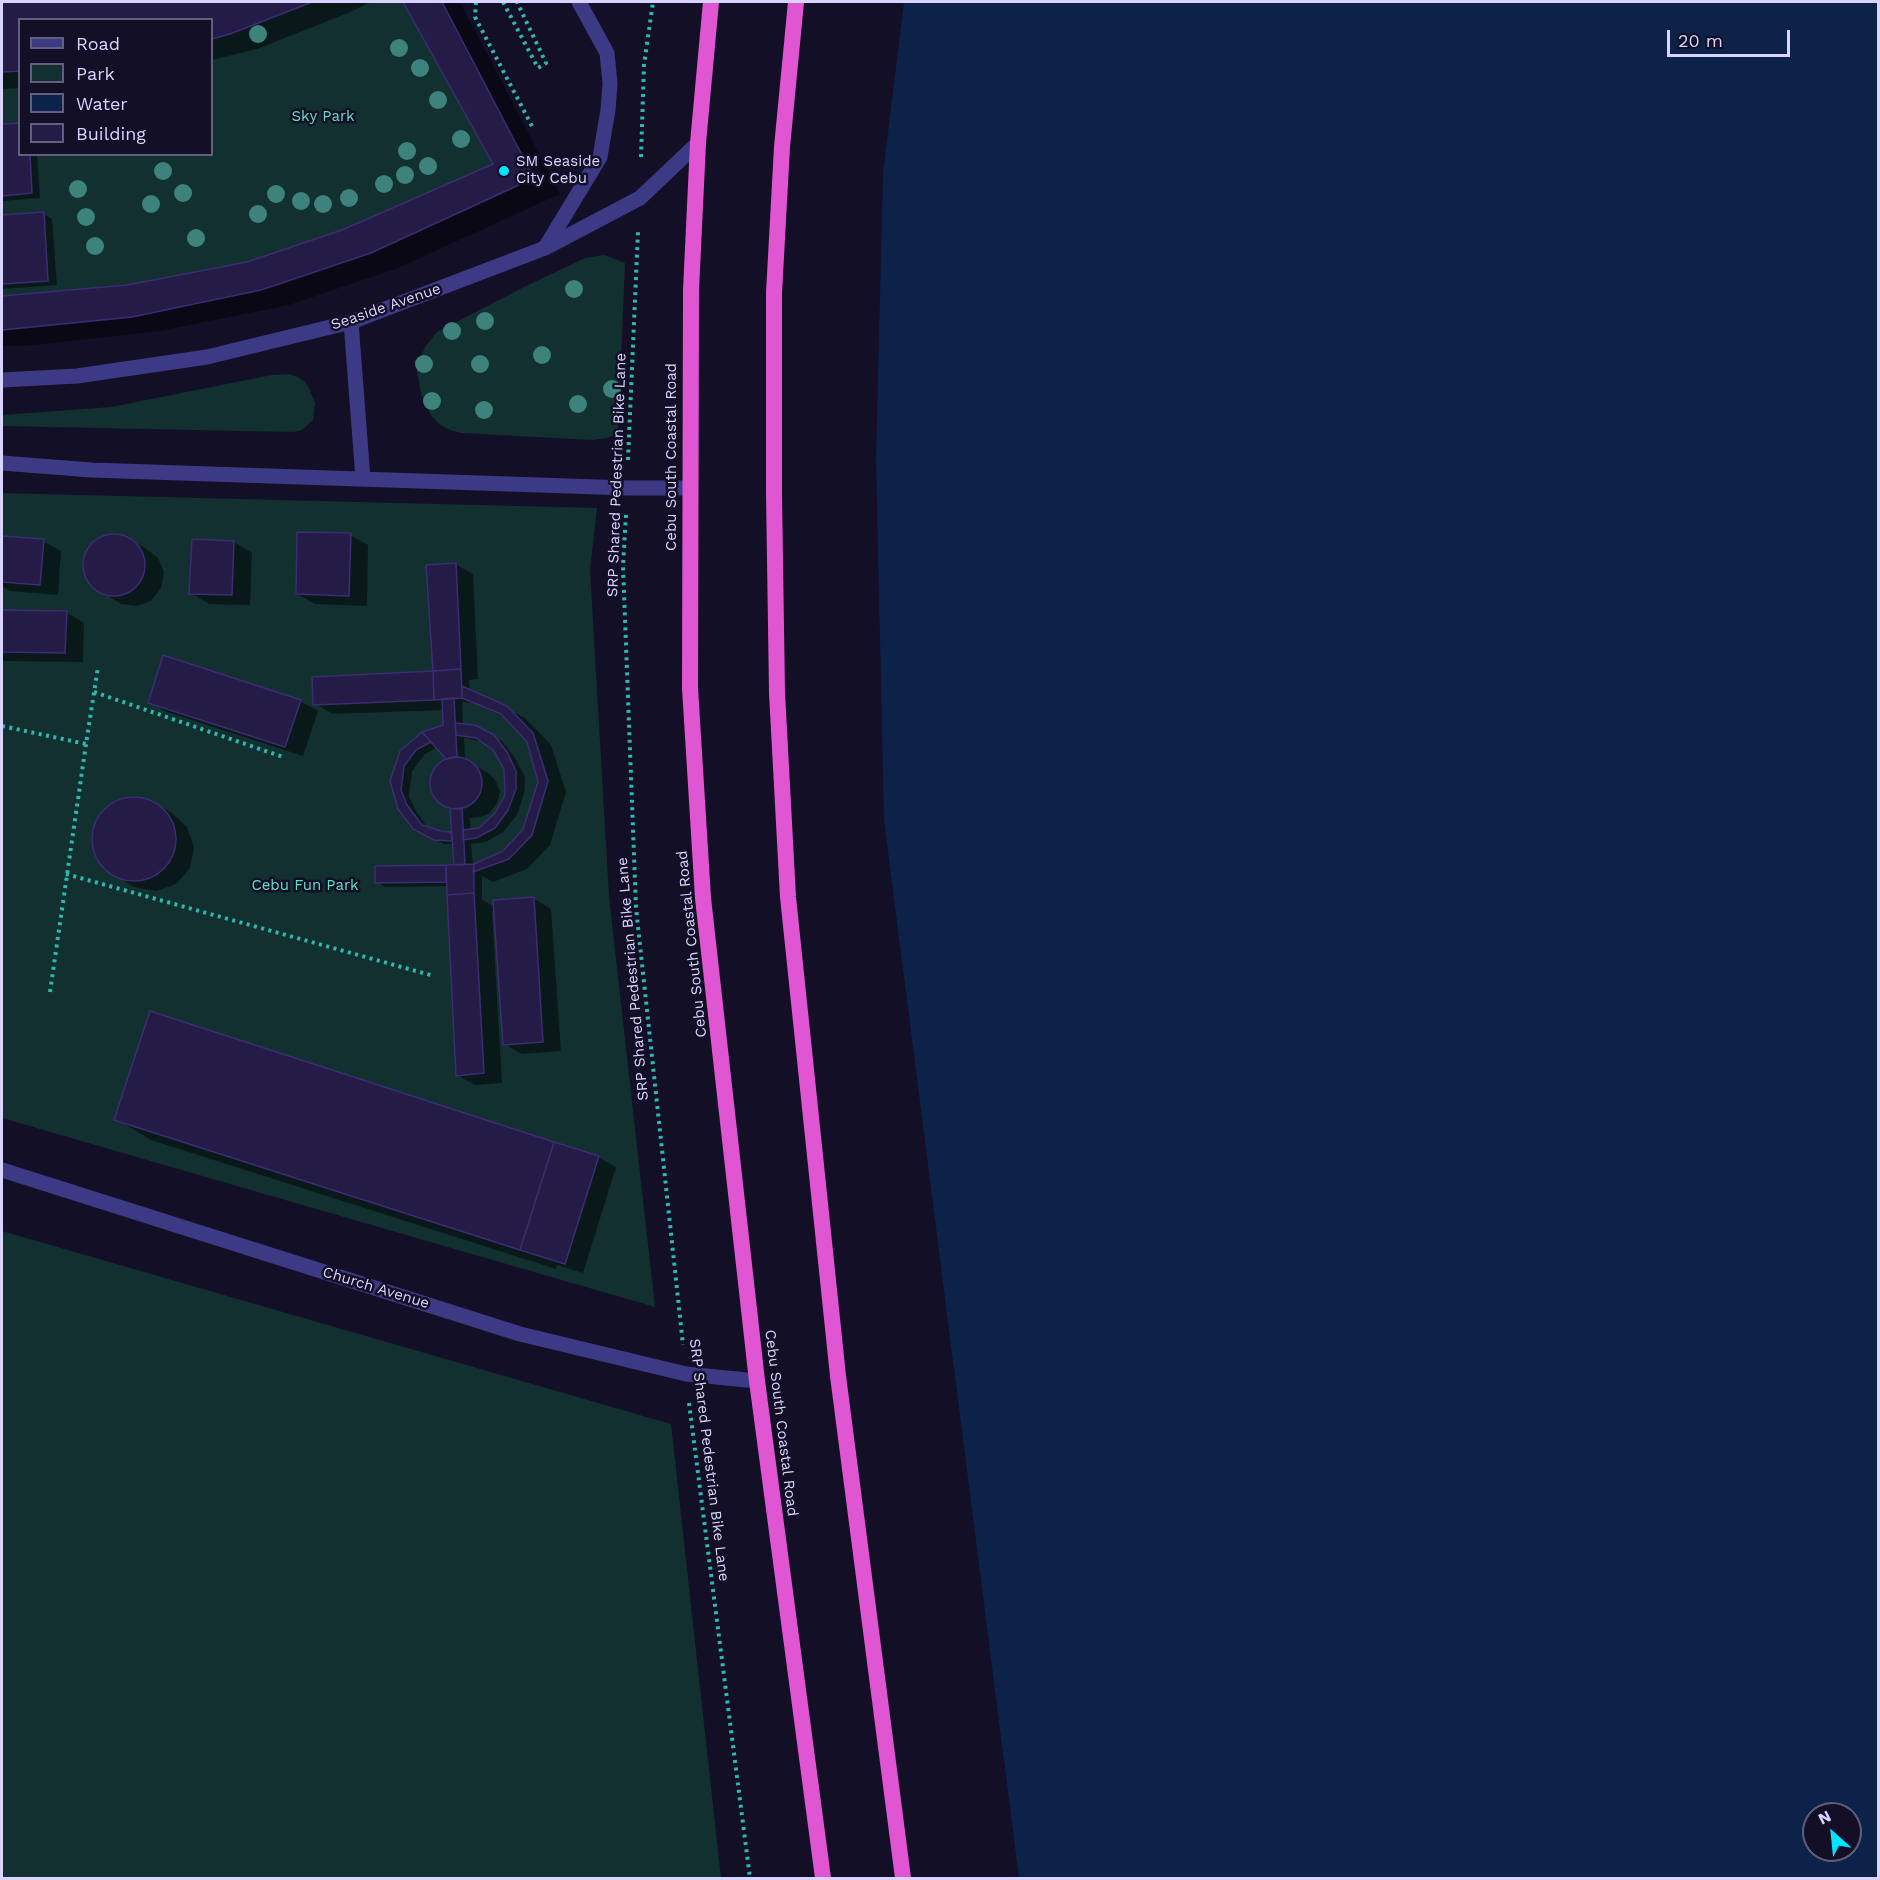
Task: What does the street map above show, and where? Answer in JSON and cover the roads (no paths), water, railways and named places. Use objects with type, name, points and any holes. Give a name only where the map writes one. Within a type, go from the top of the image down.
[{"type":"highway","name":"Cebu South Coastal Road","points":[[711,2],[698,143],[691,290],[690,688],[703,898],[757,1381],[823,1878]]},
{"type":"highway","points":[[796,2],[782,147],[774,293],[777,693],[788,897],[838,1376],[903,1878]]},
{"type":"street","points":[[545,248],[600,157],[608,110],[610,83],[607,53],[579,2]]},
{"type":"street","name":"Seaside Avenue","points":[[2,380],[77,376],[207,357],[351,322],[545,248],[640,198],[698,143]]},
{"type":"street","points":[[351,322],[363,479]]},
{"type":"street","points":[[2,463],[91,470],[628,488],[690,488]]},
{"type":"street","name":"Church Avenue","points":[[2,1170],[520,1334],[686,1374],[757,1381]]},
{"type":"water","points":[[904,2],[1878,2],[1878,1878],[1019,1878],[884,820],[876,460],[883,173]]},
{"type":"place","name":"SM Seaside City Cebu","points":[[504,171]]},
{"type":"park label","name":"Sky Park","points":[[323,117]]},
{"type":"park label","name":"Cebu Fun Park","points":[[305,886]]}]
